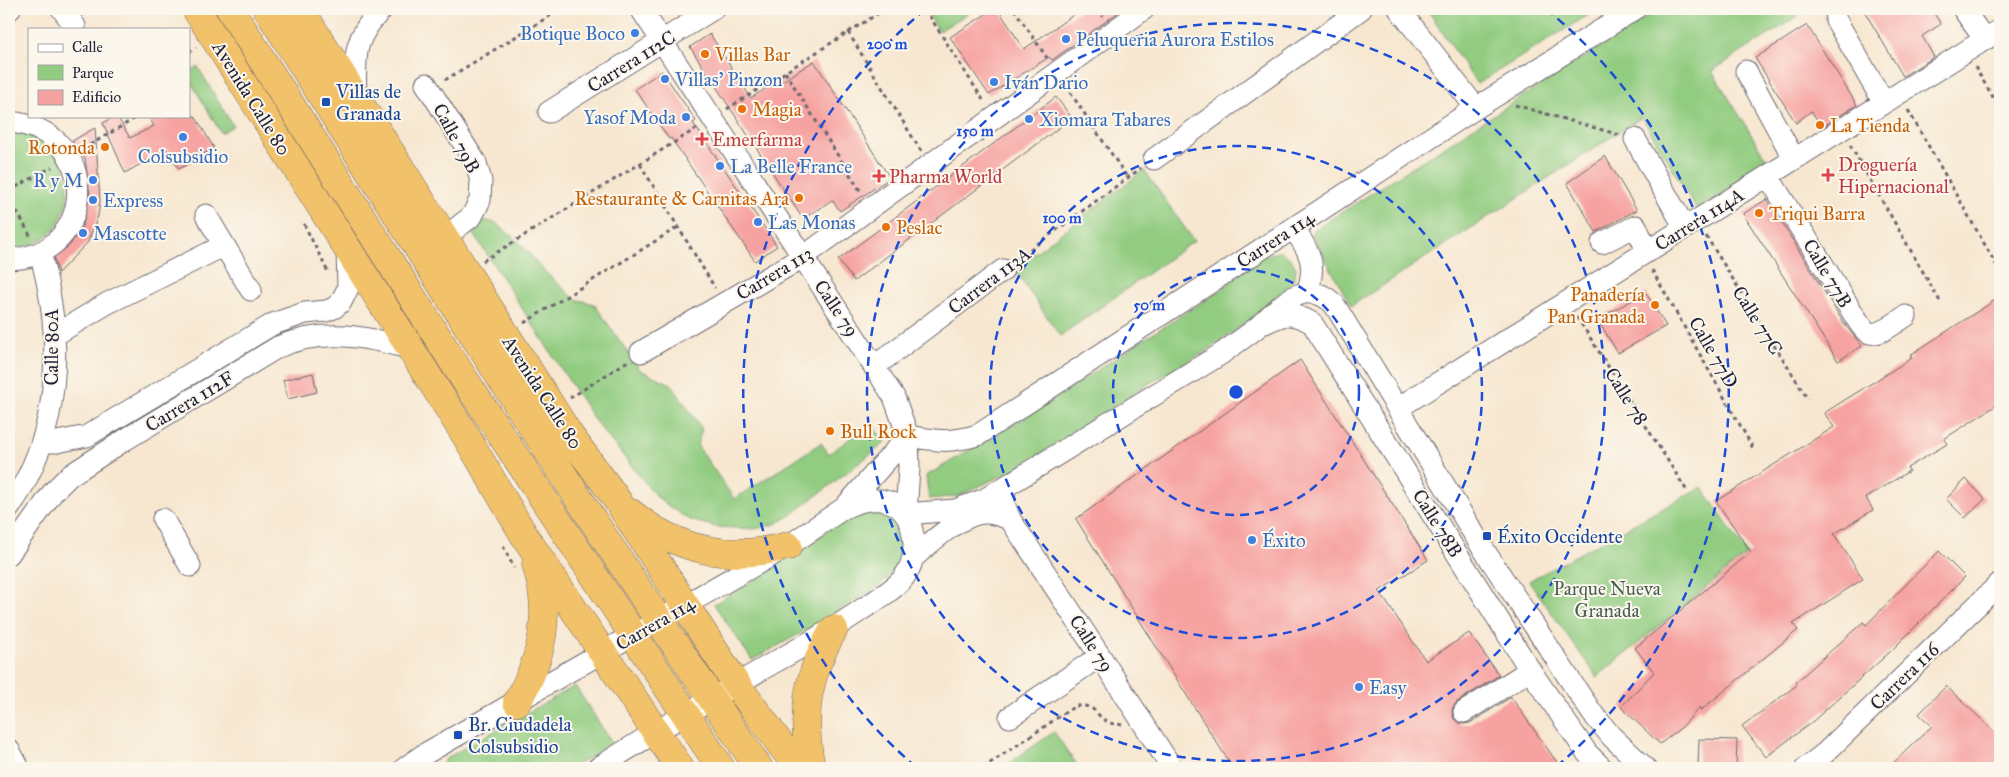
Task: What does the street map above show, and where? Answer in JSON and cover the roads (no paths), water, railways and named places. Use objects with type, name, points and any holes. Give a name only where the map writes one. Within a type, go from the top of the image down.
[{"type":"highway","name":"Avenida Calle 80","points":[[196,9],[469,441],[513,539],[602,653],[680,768]]},
{"type":"highway","name":"Avenida Calle 80","points":[[230,9],[459,371],[683,714],[721,768]]},
{"type":"highway","name":"Avenida Calle 80","points":[[267,9],[472,335],[659,620],[759,768]]},
{"type":"highway","name":"Avenida Calle 80","points":[[300,9],[552,409],[613,494],[736,684],[798,768]]},
{"type":"highway","points":[[613,494],[632,514],[655,531],[680,543],[701,550],[744,554],[788,546]]},
{"type":"highway","points":[[513,539],[534,556],[541,580],[544,603],[544,627],[535,666],[516,702]]},
{"type":"highway","points":[[811,768],[806,742],[807,697],[817,662],[834,629]]},
{"type":"street","points":[[62,9],[75,26]]},
{"type":"street","points":[[356,98],[358,42],[365,28],[382,9]]},
{"type":"street","name":"Calle 79","points":[[641,9],[894,397],[908,436],[909,468],[906,514]]},
{"type":"street","name":"Carrera 112C","points":[[549,112],[713,9]]},
{"type":"street","name":"Carrera 113","points":[[641,352],[803,257],[1144,9]]},
{"type":"street","points":[[1154,160],[1362,9]]},
{"type":"street","points":[[1399,9],[1482,104]]},
{"type":"street","name":"Carrera 114","points":[[908,436],[940,442],[978,435],[1482,104],[1636,9]]},
{"type":"street","points":[[1964,9],[1992,35]]},
{"type":"street","points":[[1836,20],[1891,98]]},
{"type":"street","name":"Carrera 114A","points":[[1398,408],[1567,302],[1649,260],[1685,228],[1992,35]]},
{"type":"street","points":[[1746,71],[1794,159]]},
{"type":"street","name":"Calle 79B","points":[[428,87],[476,163],[481,181],[480,200],[472,216],[444,238]]},
{"type":"street","points":[[9,122],[25,123],[43,130],[58,142],[70,157],[78,178],[78,200],[71,222],[58,240],[40,253],[20,259],[9,259]]},
{"type":"street","points":[[1635,139],[1685,228]]},
{"type":"street","name":"Calle 77B","points":[[1768,176],[1856,318],[1867,332],[1872,334],[1878,333],[1906,316]]},
{"type":"street","points":[[206,215],[251,290]]},
{"type":"street","points":[[1602,243],[1636,226],[1649,260]]},
{"type":"street","points":[[598,768],[654,731],[834,629],[887,593],[907,573],[913,558],[914,537],[906,514],[955,510],[977,502],[1006,487],[1221,354],[1257,327],[1279,306],[1294,296],[1307,293],[1312,277],[1311,262],[1306,246],[1293,228]]},
{"type":"street","points":[[55,335],[106,304],[223,246]]},
{"type":"street","name":"Carrera 112F","points":[[42,442],[57,442],[87,436],[273,324],[288,318],[334,308],[341,302],[348,288],[347,248]]},
{"type":"street","name":"Calle 80A","points":[[40,253],[52,307],[55,335],[53,389],[42,442]]},
{"type":"street","name":"Carrera 113A","points":[[875,366],[1003,270]]},
{"type":"street","name":"Calle 78B","points":[[1307,293],[1318,293],[1326,296],[1334,304],[1482,547],[1592,712],[1612,737],[1644,768]]},
{"type":"street","name":"Calle 78B","points":[[1257,327],[1280,316],[1292,314],[1312,323],[1530,670],[1587,753],[1602,768]]},
{"type":"street","name":"Carrera 112F","points":[[9,554],[53,492],[69,476],[278,347],[301,339],[342,335],[362,337],[411,349]]},
{"type":"street","points":[[844,508],[908,436]]},
{"type":"street","points":[[9,508],[29,473],[42,442]]},
{"type":"street","points":[[1006,487],[1004,504],[1010,520]]},
{"type":"street","name":"Carrera 114","points":[[405,768],[438,747],[788,546],[844,508],[860,502],[880,500],[895,505],[906,514]]},
{"type":"street","points":[[913,558],[933,540],[974,515],[986,513],[1010,520]]},
{"type":"street","points":[[162,519],[190,566]]},
{"type":"street","name":"Calle 79","points":[[1010,520],[1172,768]]},
{"type":"street","name":"Carrera 116","points":[[1806,768],[1825,753],[2000,583]]},
{"type":"street","points":[[1010,717],[1100,656]]},
{"type":"street","points":[[1464,712],[1530,670]]},
{"type":"street","points":[[426,768],[438,747]]},
{"type":"street","points":[[9,750],[19,768]]},
{"type":"place","name":"Botique Boco","points":[[635,33]]},
{"type":"place","name":"Peluqueria Aurora Estilos","points":[[1066,39]]},
{"type":"place","name":"Villas Bar","points":[[705,54]]},
{"type":"place","name":"Villas' Pinzon","points":[[665,79]]},
{"type":"place","name":"Iván Dario","points":[[994,82]]},
{"type":"place","name":"Villas de Granada","points":[[326,102]]},
{"type":"place","name":"Magia","points":[[742,109]]},
{"type":"place","name":"Yasof Moda","points":[[686,117]]},
{"type":"place","name":"Xiomara Tabares","points":[[1029,119]]},
{"type":"place","name":"La Tienda","points":[[1820,125]]},
{"type":"place","name":"Colsubsidio","points":[[183,137]]},
{"type":"place","name":"Emerfarma","points":[[702,139]]},
{"type":"place","name":"Rotonda","points":[[105,147]]},
{"type":"place","name":"La Belle France","points":[[720,166]]},
{"type":"place","name":"Droguería Hipernacional","points":[[1828,175]]},
{"type":"place","name":"Pharma World","points":[[879,176]]},
{"type":"place","name":"R y M","points":[[93,180]]},
{"type":"place","name":"Restaurante & Carnitas Ara","points":[[799,198]]},
{"type":"place","name":"Express","points":[[93,200]]},
{"type":"place","name":"Triqui Barra","points":[[1759,213]]},
{"type":"place","name":"Las Monas","points":[[758,222]]},
{"type":"place","name":"Peslac","points":[[886,227]]},
{"type":"place","name":"Mascotte","points":[[83,233]]},
{"type":"place","name":"Panadería Pan Granada","points":[[1655,305]]},
{"type":"place","name":"Bull Rock","points":[[830,431]]},
{"type":"place","name":"Éxito Occidente","points":[[1487,536]]},
{"type":"place","name":"Éxito","points":[[1252,540]]},
{"type":"place","name":"Easy","points":[[1359,687]]},
{"type":"place","name":"Br. Ciudadela Colsubsidio","points":[[458,735]]},
{"type":"park label","name":"Parque Nueva Granada","points":[[1607,599]]}]
